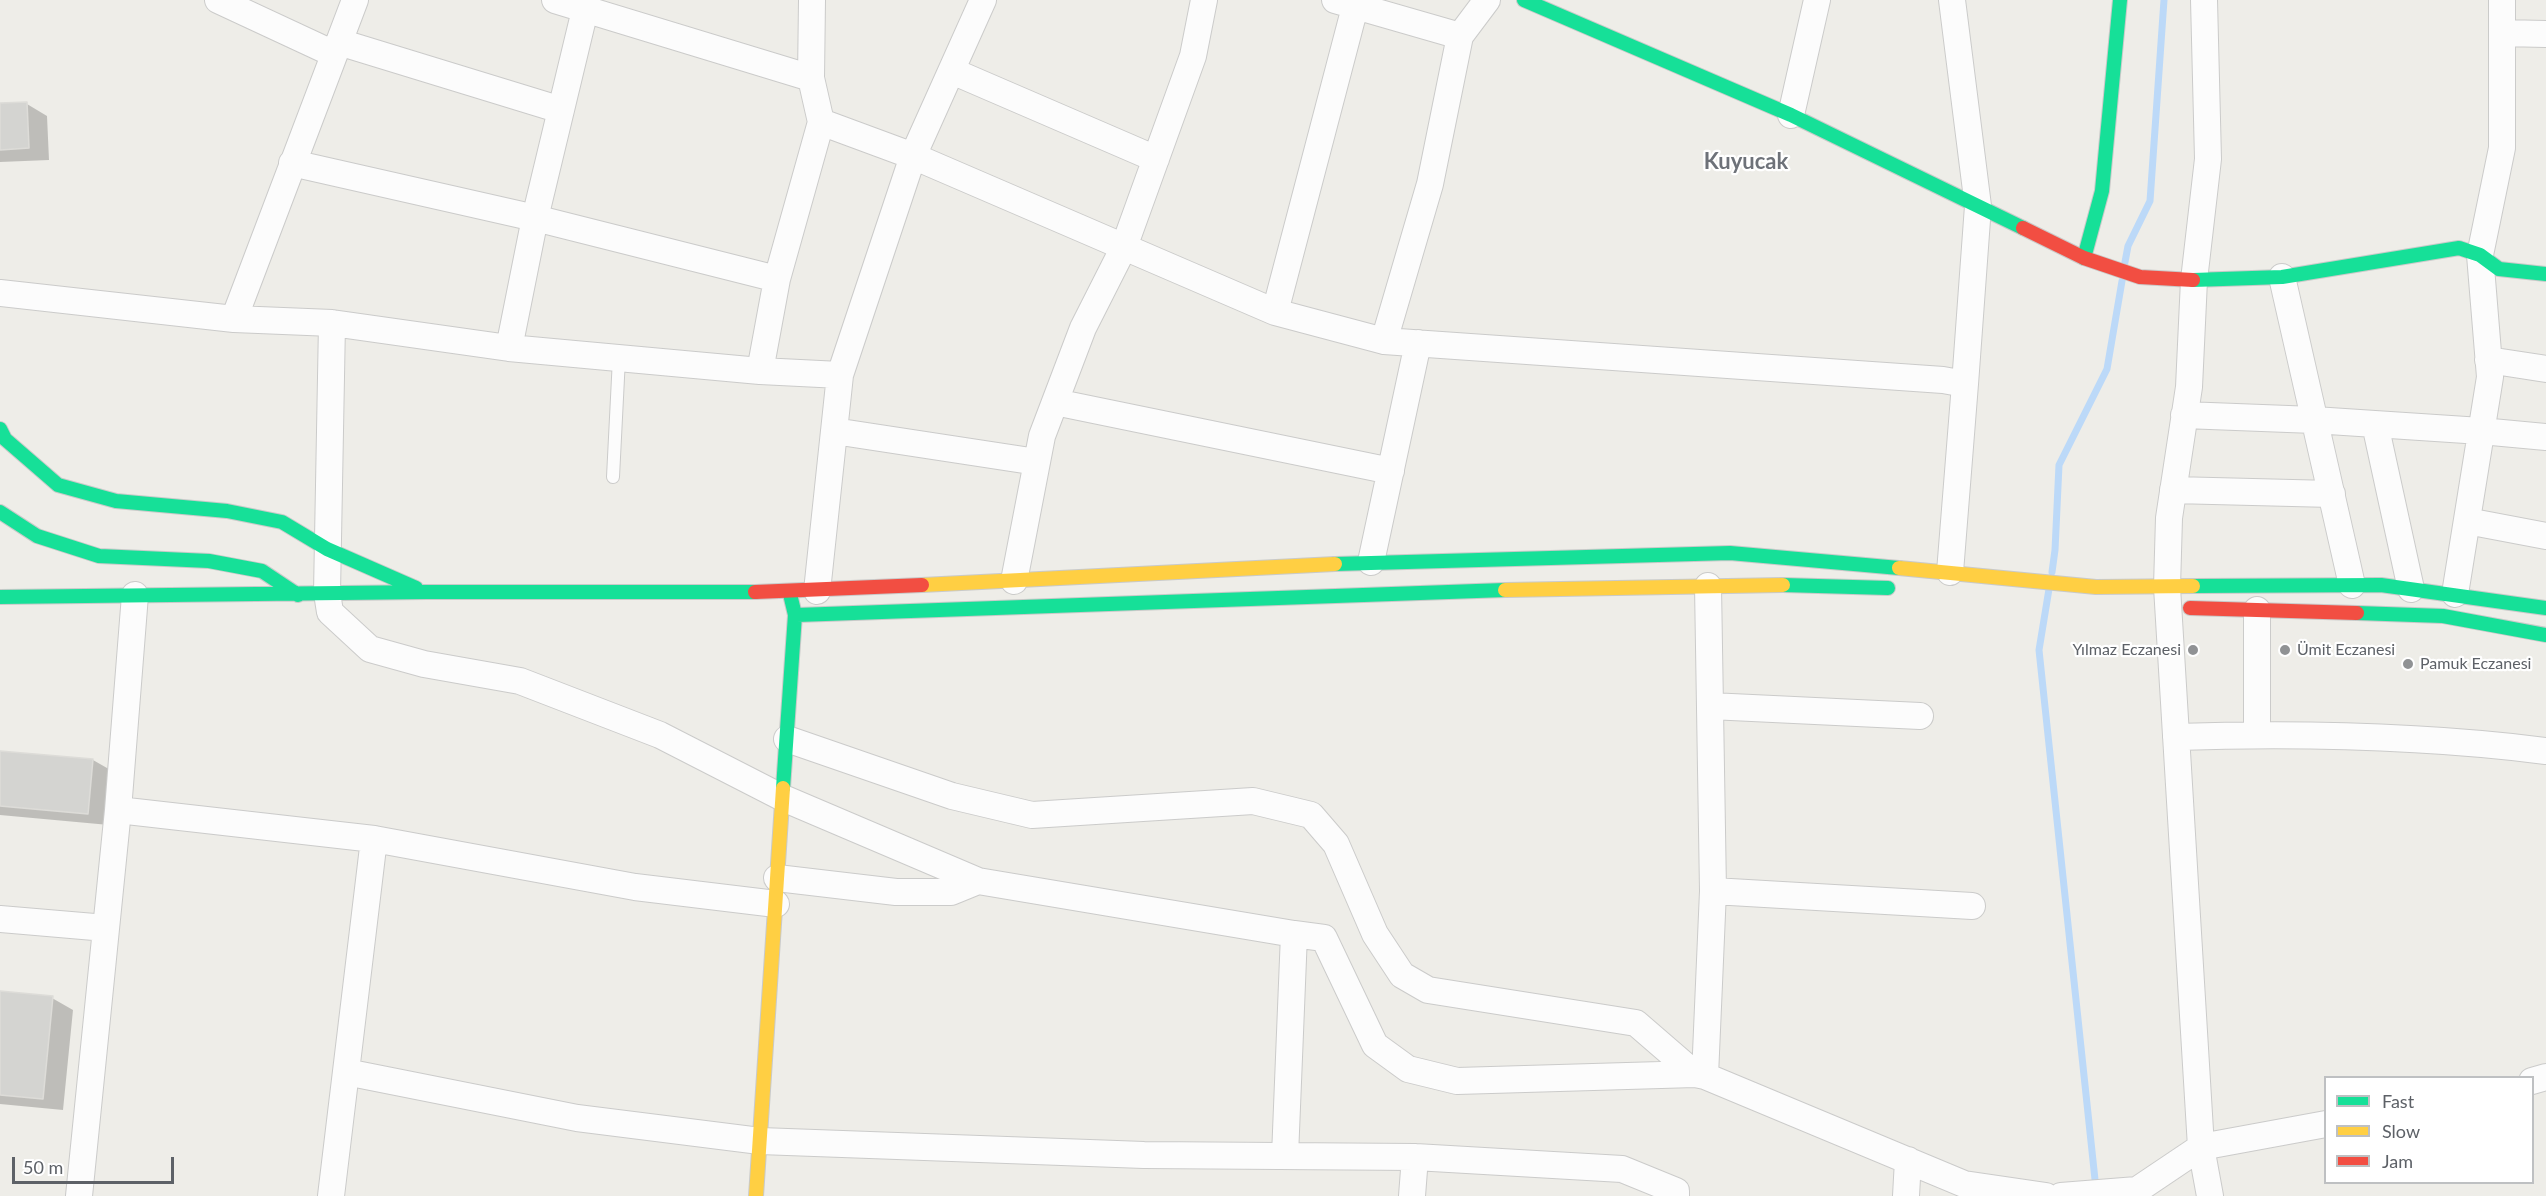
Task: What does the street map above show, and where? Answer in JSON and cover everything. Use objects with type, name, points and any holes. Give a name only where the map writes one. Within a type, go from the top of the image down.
[{"type":"main road","points":[[1524,0],[1791,115],[2084,258],[2140,277],[2194,279],[2282,277],[2459,248],[2480,255],[2499,269],[2546,274]]},
{"type":"main road","points":[[2084,258],[2102,191],[2120,0]]},
{"type":"main road","points":[[0,429],[5,439],[58,485],[116,501],[227,511],[282,522],[327,549],[426,592]]},
{"type":"main road","points":[[0,512],[37,536],[99,556],[209,561],[262,571],[296,593],[332,607],[426,592],[790,592],[1014,581],[1372,578],[1550,588],[1819,585],[1901,588]]},
{"type":"main road","points":[[789,615],[1730,553],[1949,581],[2030,579],[2096,587],[2164,600],[2257,610],[2443,616],[2546,635]]},
{"type":"main road","points":[[2164,600],[2352,585],[2381,585],[2546,608]]},
{"type":"main road","points":[[756,1196],[787,739],[790,592]]},
{"type":"main road","points":[[0,597],[133,611],[296,593],[332,607]]},
{"type":"street","points":[[219,0],[336,48],[561,110]]},
{"type":"street","points":[[234,319],[355,0]]},
{"type":"street","points":[[760,371],[777,279],[821,122],[811,78],[812,0]]},
{"type":"street","points":[[817,591],[840,375],[913,156],[983,0]]},
{"type":"street","points":[[1014,581],[1042,436],[1083,328],[1124,248],[1193,56],[1204,0]]},
{"type":"street","points":[[1384,341],[1430,184],[1460,36],[1487,0]]},
{"type":"street","points":[[1791,115],[1817,0]]},
{"type":"street","points":[[1949,581],[1978,206],[1952,0]]},
{"type":"street","points":[[2204,0],[2208,159],[2194,279],[2188,387],[2169,518],[2164,600],[2176,737],[2201,1147],[2210,1196]]},
{"type":"street","points":[[2456,594],[2490,377],[2480,255],[2502,148],[2502,0]]},
{"type":"street","points":[[509,348],[535,218],[561,110],[571,4],[811,78]]},
{"type":"street","points":[[1275,312],[1345,4],[1460,36]]},
{"type":"street","points":[[2502,33],[2546,34]]},
{"type":"street","points":[[952,71],[1156,159]]},
{"type":"street","points":[[821,122],[913,156],[1275,312],[1384,341],[1943,380],[1965,384]]},
{"type":"street","points":[[292,163],[535,218],[777,279]]},
{"type":"street","points":[[2282,277],[2352,585]]},
{"type":"street","points":[[0,293],[234,319],[332,322],[509,348],[760,371],[840,375]]},
{"type":"street","points":[[332,322],[327,549],[332,607],[370,648],[424,664],[520,681],[660,735],[783,798],[978,881],[1324,938],[1375,1045],[1408,1069],[1457,1081],[1700,1075]]},
{"type":"street","points":[[1372,578],[1391,471],[1418,343]]},
{"type":"street","points":[[2488,360],[2546,369]]},
{"type":"street","points":[[1055,402],[1391,471]]},
{"type":"street","points":[[2184,415],[2314,420],[2481,431],[2546,438]]},
{"type":"street","points":[[2375,424],[2411,589]]},
{"type":"street","points":[[834,431],[1037,462]]},
{"type":"street","points":[[2173,490],[2331,494]]},
{"type":"street","points":[[2467,521],[2546,536]]},
{"type":"street","points":[[1700,1075],[1713,891],[1708,586]]},
{"type":"street","points":[[2257,610],[2257,735]]},
{"type":"street","points":[[79,1196],[118,810],[133,611]]},
{"type":"street","points":[[1710,706],[1920,716]]},
{"type":"street","points":[[2176,737],[2257,735],[2488,744],[2546,751]]},
{"type":"street","points":[[787,739],[952,796],[1032,815],[1252,801],[1311,815],[1336,844],[1375,934],[1402,975],[1428,990],[1636,1023],[1700,1075],[1964,1184],[2046,1196]]},
{"type":"street","points":[[118,810],[374,839],[635,887],[776,904]]},
{"type":"street","points":[[331,1196],[374,839]]},
{"type":"street","points":[[777,878],[896,892],[951,892],[978,881]]},
{"type":"street","points":[[1713,891],[1972,906]]},
{"type":"street","points":[[0,918],[106,928]]},
{"type":"street","points":[[1285,1156],[1294,934]]},
{"type":"street","points":[[346,1072],[577,1118],[760,1141],[1144,1155],[1415,1157],[1622,1170],[1676,1191],[1676,1196]]},
{"type":"street","points":[[2072,1195],[2137,1190],[2201,1147],[2324,1124]]},
{"type":"street","points":[[1412,1196],[1415,1157]]},
{"type":"street","points":[[1906,1196],[1908,1160]]},
{"type":"lane","points":[[613,477],[619,358]]},
{"type":"building","points":[[27,102],[29,148],[0,150],[0,103]]},
{"type":"building","points":[[0,751],[93,759],[88,814],[0,806]]},
{"type":"building","points":[[0,991],[53,996],[43,1099],[0,1095]]},
{"type":"waterway","points":[[2125,262],[2128,246],[2150,201],[2164,0]]},
{"type":"waterway","points":[[2052,572],[2059,465],[2107,369],[2122,281]]},
{"type":"waterway","points":[[2049,589],[2039,650],[2096,1189]]},
{"type":"traffic: fast","points":[[1524,0],[1791,115],[2023,228]]},
{"type":"traffic: fast","points":[[2084,258],[2102,191],[2120,0]]},
{"type":"traffic: fast","points":[[2193,280],[2282,277],[2459,248],[2480,255],[2499,269],[2546,274]]},
{"type":"traffic: fast","points":[[0,429],[5,439],[58,485],[116,501],[227,511],[282,522],[327,549],[416,588]]},
{"type":"traffic: fast","points":[[0,512],[37,536],[99,556],[209,561],[262,571],[298,595]]},
{"type":"traffic: fast","points":[[1335,564],[1730,553],[1899,568]]},
{"type":"traffic: fast","points":[[1783,585],[1888,588]]},
{"type":"traffic: fast","points":[[2193,586],[2381,585],[2546,608]]},
{"type":"traffic: fast","points":[[797,615],[1505,590]]},
{"type":"traffic: fast","points":[[0,597],[426,592],[755,592]]},
{"type":"traffic: fast","points":[[783,788],[795,615],[790,594]]},
{"type":"traffic: fast","points":[[2357,613],[2443,616],[2546,635]]},
{"type":"traffic: slow","points":[[922,585],[1335,564]]},
{"type":"traffic: slow","points":[[1899,568],[2096,587],[2193,586]]},
{"type":"traffic: slow","points":[[1505,590],[1783,585]]},
{"type":"traffic: slow","points":[[756,1196],[783,788]]},
{"type":"traffic: jam","points":[[2023,228],[2084,258],[2140,277],[2193,280]]},
{"type":"traffic: jam","points":[[755,592],[922,585]]},
{"type":"traffic: jam","points":[[2190,608],[2357,613]]},
{"type":"place","name":"Yılmaz Eczanesi","points":[[2193,650]]},
{"type":"place","name":"Ümit Eczanesi","points":[[2285,650]]},
{"type":"place","name":"Pamuk Eczanesi","points":[[2408,664]]},
{"type":"district","name":"Kuyucak","points":[[1746,162]]}]
